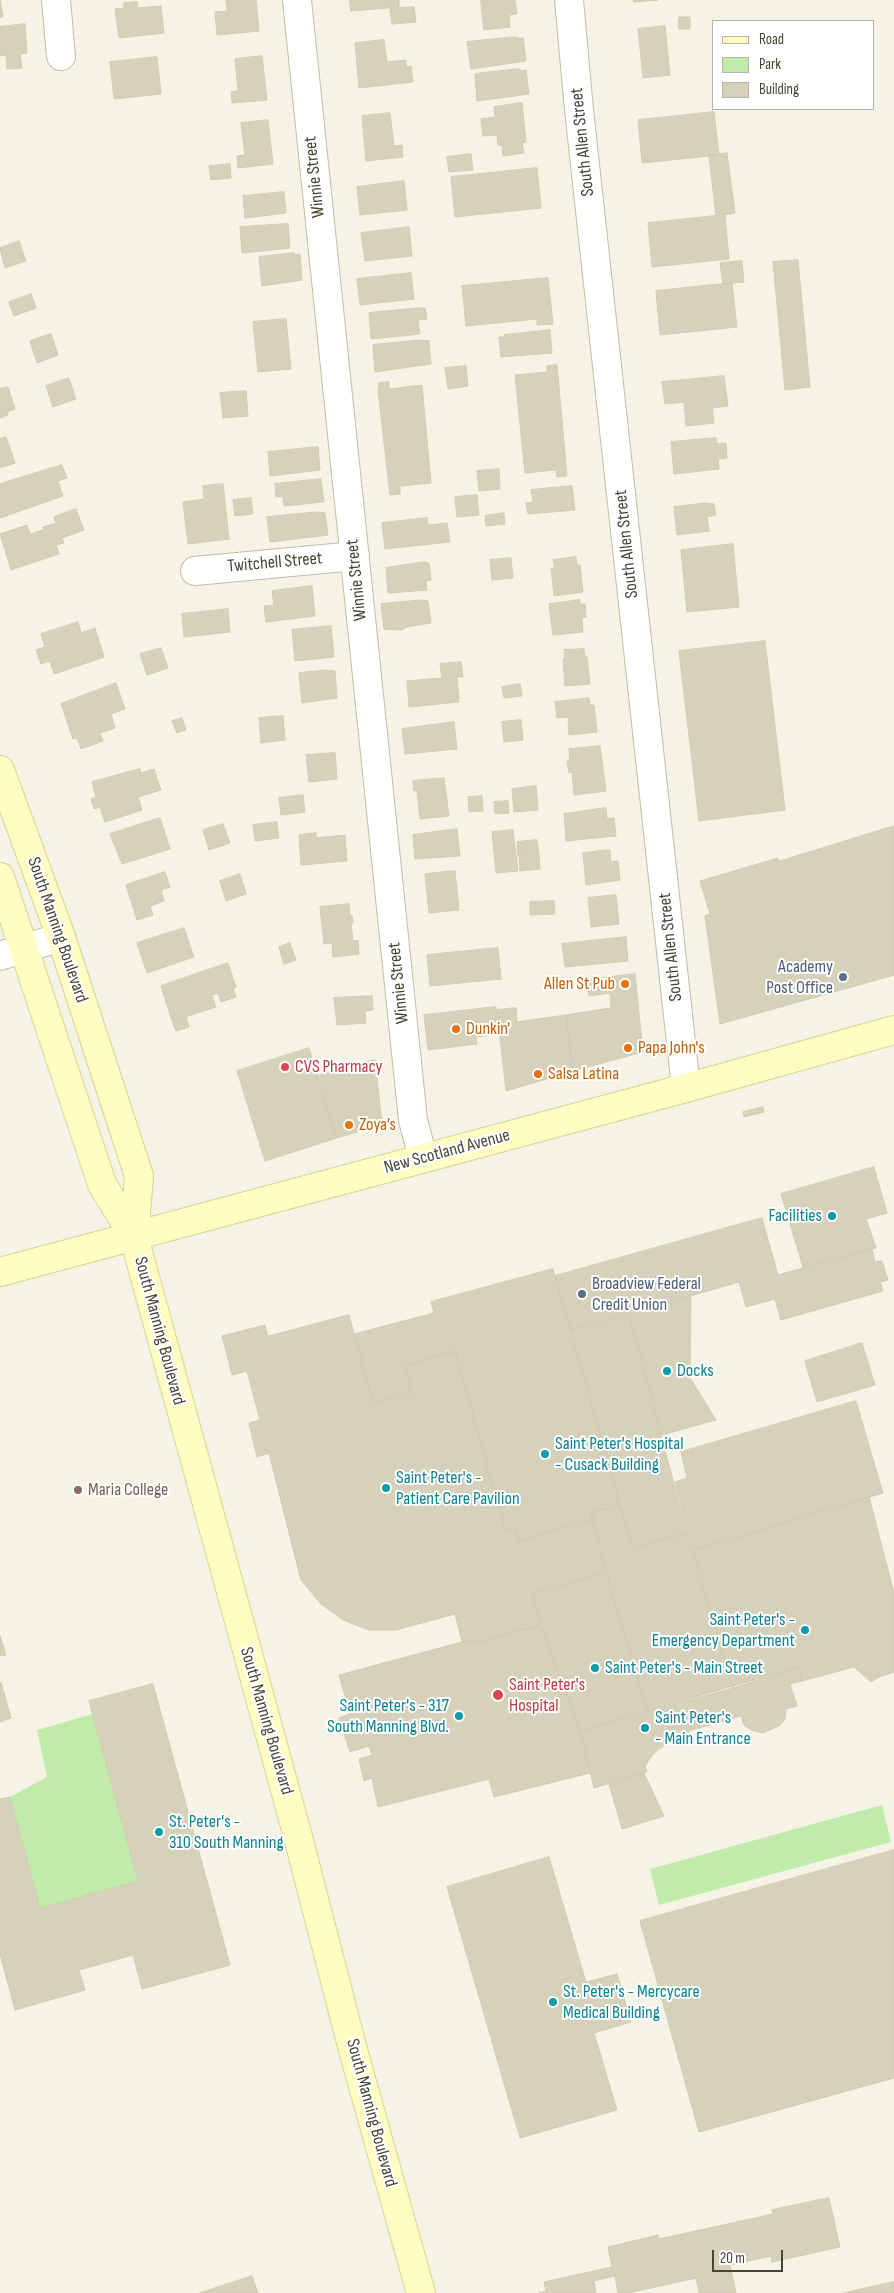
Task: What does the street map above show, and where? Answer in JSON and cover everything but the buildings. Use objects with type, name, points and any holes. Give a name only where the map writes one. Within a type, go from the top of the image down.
[{"type":"street","points":[[56,0],[61,56]]},
{"type":"street","name":"Winnie Street","points":[[297,0],[413,1120],[423,1158]]},
{"type":"street","name":"South Allen Street","points":[[569,0],[581,130],[686,1088]]},
{"type":"street","name":"Twitchell Street","points":[[194,571],[354,556]]},
{"type":"street","name":"South Manning Boulevard","points":[[0,770],[60,936],[139,1176],[134,1237]]},
{"type":"street","name":"South Manning Boulevard","points":[[0,877],[12,952],[102,1184],[134,1237],[296,1828],[353,2050],[421,2293]]},
{"type":"street","points":[[12,952],[60,936]]},
{"type":"street","name":"New Scotland Avenue","points":[[0,1272],[686,1088],[894,1030]]},
{"type":"green space","points":[[93,1714],[138,1881],[40,1908],[10,1797],[47,1777],[37,1730]]},
{"type":"green space","points":[[882,1805],[891,1842],[659,1905],[650,1869]]},
{"type":"place","name":"Academy Post Office","points":[[843,977]]},
{"type":"place","name":"Allen St Pub","points":[[625,984]]},
{"type":"place","name":"Dunkin'","points":[[456,1029]]},
{"type":"place","name":"Papa John's","points":[[628,1048]]},
{"type":"place","name":"CVS Pharmacy","points":[[285,1067]]},
{"type":"place","name":"Salsa Latina","points":[[538,1074]]},
{"type":"place","name":"Zoya’s","points":[[349,1125]]},
{"type":"place","name":"Facilities","points":[[832,1216]]},
{"type":"place","name":"Broadview Federal Credit Union","points":[[582,1294]]},
{"type":"place","name":"Docks","points":[[667,1371]]},
{"type":"place","name":"Saint Peter's Hospital - Cusack Building","points":[[545,1454]]},
{"type":"place","name":"Saint Peter's - Patient Care Pavilion","points":[[386,1488]]},
{"type":"place","name":"Maria College","points":[[78,1490]]},
{"type":"place","name":"Saint Peter's - Emergency Department","points":[[805,1630]]},
{"type":"place","name":"Saint Peter's - Main Street","points":[[595,1668]]},
{"type":"place","name":"Saint Peter's Hospital","points":[[498,1695]]},
{"type":"place","name":"Saint Peter's - 317 South Manning Blvd.","points":[[459,1716]]},
{"type":"place","name":"Saint Peter's - Main Entrance","points":[[645,1728]]},
{"type":"place","name":"St. Peter's - 310 South Manning","points":[[159,1832]]},
{"type":"place","name":"St. Peter's - Mercycare Medical Building","points":[[553,2002]]}]
